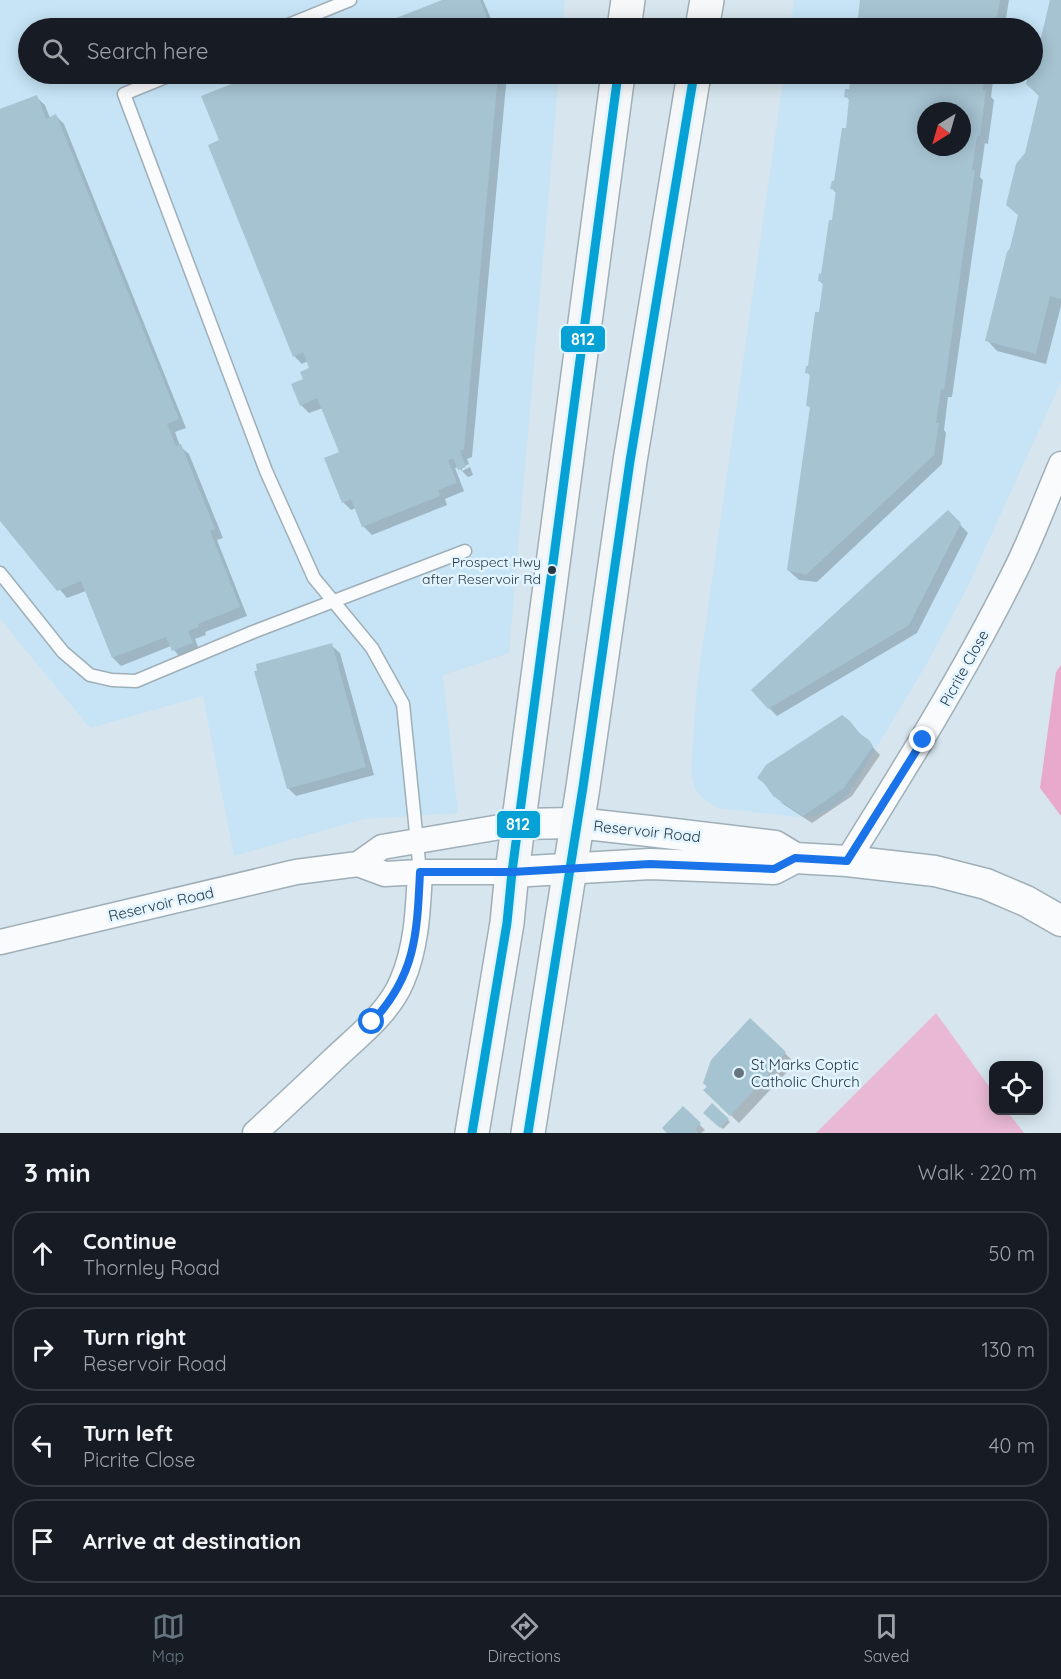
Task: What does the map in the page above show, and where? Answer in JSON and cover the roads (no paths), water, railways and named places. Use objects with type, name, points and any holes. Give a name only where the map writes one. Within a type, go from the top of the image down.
[{"type":"main road","points":[[625,18],[628,0]]},
{"type":"main road","points":[[704,18],[707,0]]},
{"type":"main road","points":[[472,1133],[507,923],[518,824],[617,84]]},
{"type":"main road","points":[[528,1133],[577,823],[630,461],[692,84]]},
{"type":"street","name":"Picrite Close","points":[[847,861],[923,740],[963,671],[1014,575],[1061,464]]},
{"type":"street","name":"Reservoir Road","points":[[358,864],[382,847],[518,824],[577,823],[775,846],[795,858],[847,861],[934,871],[986,884],[1026,900],[1061,921]]},
{"type":"street","name":"Reservoir Road","points":[[0,942],[296,872],[358,864],[385,874],[512,872],[650,864],[774,869],[795,858]]},
{"type":"street","points":[[255,1133],[356,1039],[388,1005],[401,984],[411,958],[417,924],[420,872]]},
{"type":"lane","points":[[306,18],[350,0]]},
{"type":"lane","points":[[148,84],[124,94],[266,471],[314,578],[372,648],[403,704],[420,872]]},
{"type":"lane","points":[[0,573],[63,652],[90,675],[112,680],[136,681],[253,632],[465,551]]},
{"type":"place","name":"Prospect Hwy after Reservoir Rd","points":[[552,570]]},
{"type":"place","name":"St Marks Coptic Catholic Church","points":[[739,1073]]}]
